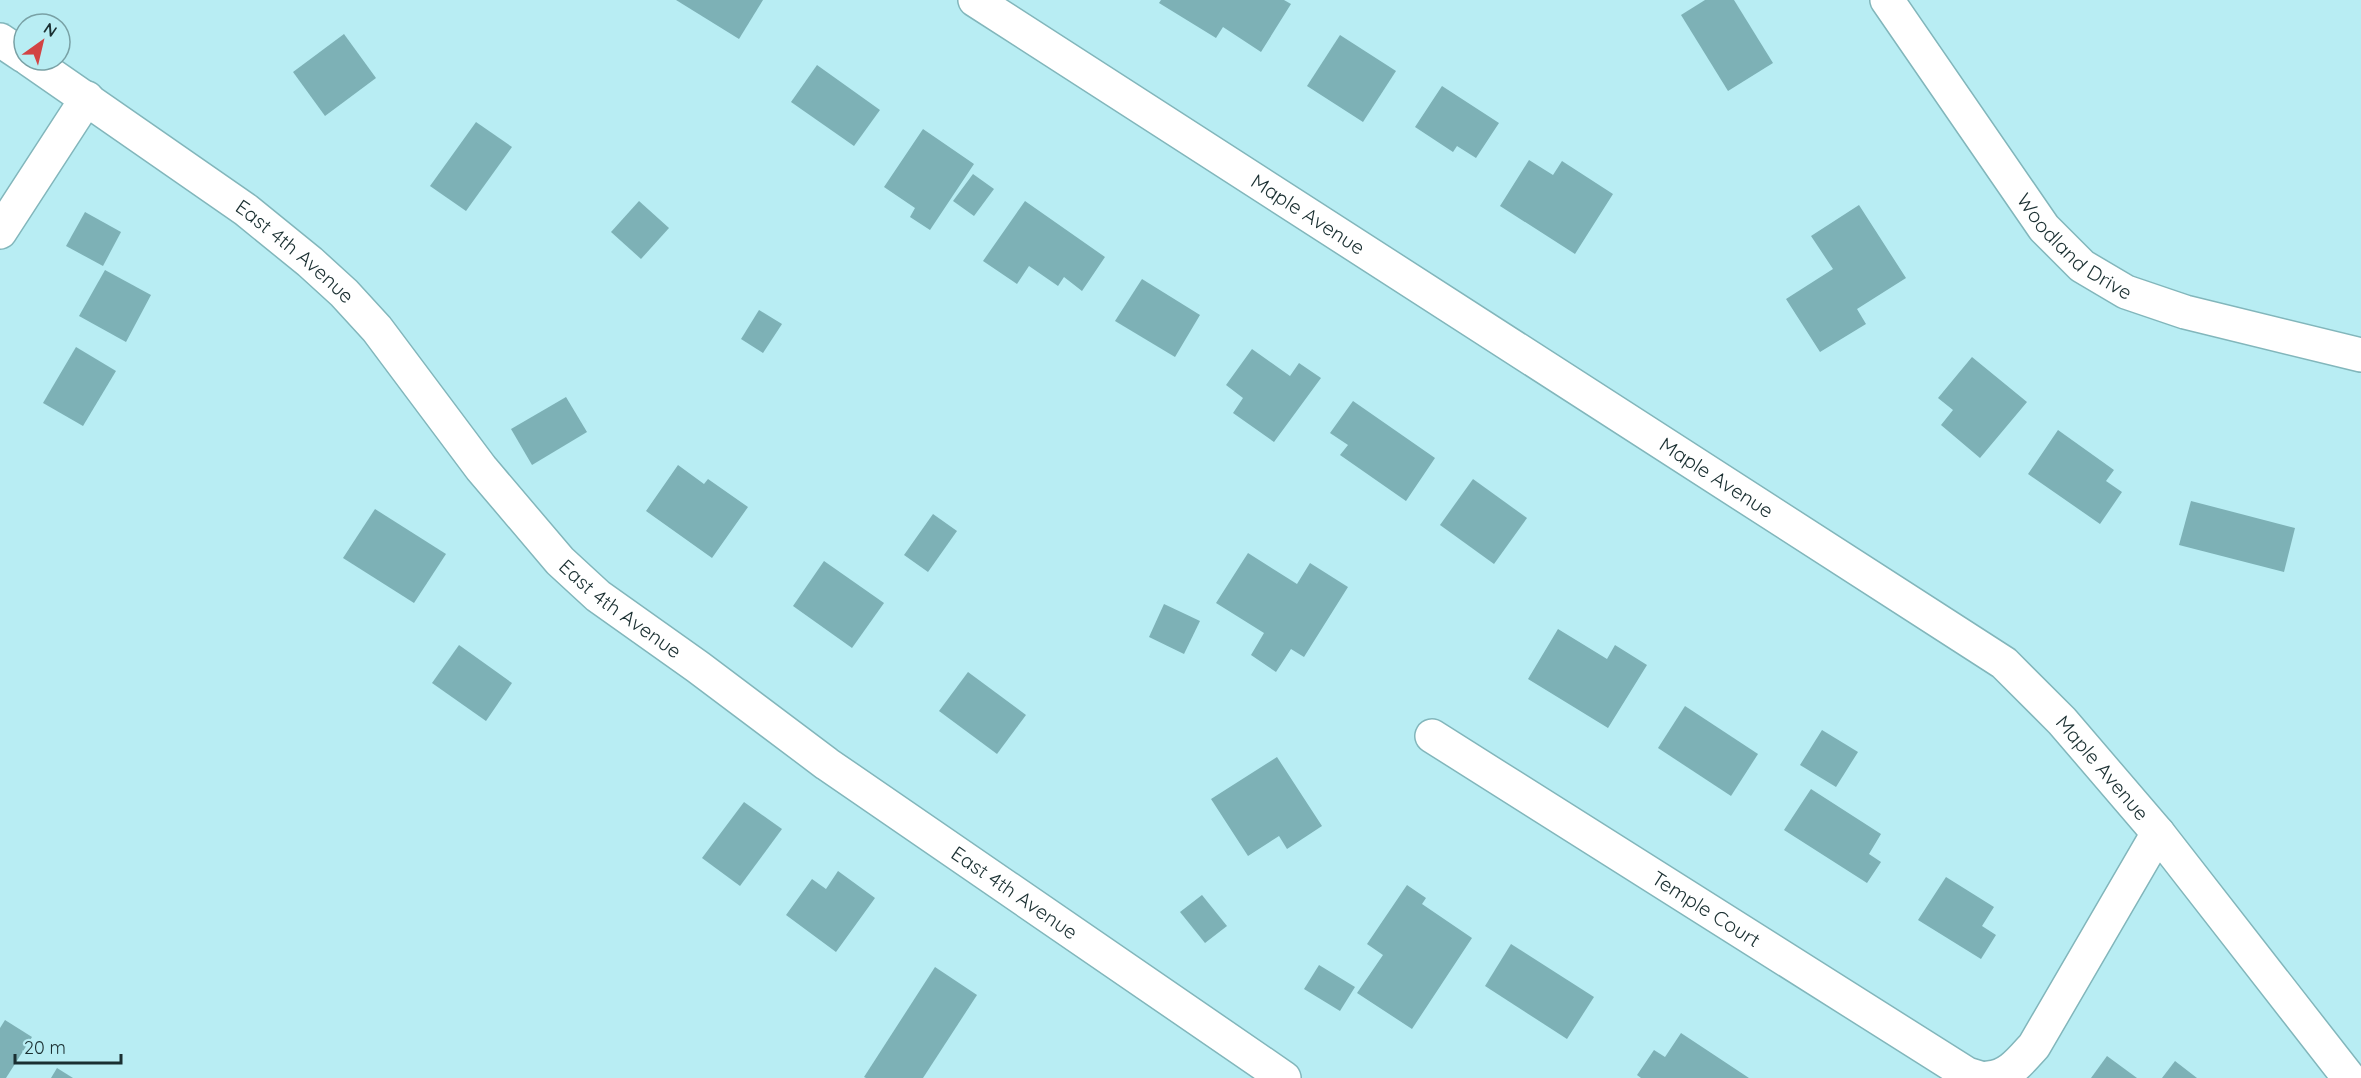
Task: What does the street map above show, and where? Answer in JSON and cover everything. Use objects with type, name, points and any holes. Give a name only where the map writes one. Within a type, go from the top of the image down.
[{"type":"street","name":"Maple Avenue","points":[[975,0],[2004,663],[2062,721],[2158,833],[2349,1078]]},
{"type":"street","name":"Woodland Drive","points":[[1887,0],[2044,228],[2082,266],[2126,292],[2185,312],[2361,355]]},
{"type":"street","name":"East 4th Avenue","points":[[48,72],[246,210],[310,261],[344,293],[377,329],[481,468],[560,561],[598,596],[698,667],[827,764],[1284,1078]]},
{"type":"street","points":[[0,232],[87,98]]},
{"type":"street","name":"Temple Court","points":[[1432,736],[1967,1074],[1980,1078]]},
{"type":"street","points":[[1988,1078],[1998,1078],[2012,1070],[2034,1046],[2158,833]]},
{"type":"building","points":[[676,0],[763,0],[739,39]]},
{"type":"building","points":[[1161,0],[1284,0],[1291,4],[1261,52],[1223,27],[1216,38],[1159,3]]},
{"type":"building","points":[[1705,0],[1734,0],[1773,63],[1728,91],[1681,15]]},
{"type":"building","points":[[344,34],[376,78],[325,116],[293,72]]},
{"type":"building","points":[[1340,35],[1396,71],[1363,122],[1307,86]]},
{"type":"building","points":[[817,65],[880,110],[854,146],[791,102]]},
{"type":"building","points":[[1442,86],[1499,123],[1476,158],[1457,146],[1453,152],[1415,127]]},
{"type":"building","points":[[476,122],[512,147],[466,211],[430,186]]},
{"type":"building","points":[[923,129],[974,164],[930,230],[910,217],[915,208],[884,187]]},
{"type":"building","points":[[1529,160],[1553,175],[1562,161],[1613,194],[1575,254],[1500,206]]},
{"type":"building","points":[[973,174],[994,189],[974,216],[953,201]]},
{"type":"building","points":[[639,201],[669,228],[641,259],[611,232]]},
{"type":"building","points":[[1025,201],[1105,257],[1082,291],[1064,277],[1058,286],[1029,266],[1017,284],[983,261]]},
{"type":"building","points":[[1859,205],[1906,278],[1857,309],[1866,324],[1820,352],[1786,299],[1833,269],[1811,236]]},
{"type":"building","points":[[85,212],[121,232],[103,266],[66,246]]},
{"type":"building","points":[[105,270],[151,295],[126,342],[79,316]]},
{"type":"building","points":[[1142,279],[1200,315],[1175,357],[1115,321]]},
{"type":"building","points":[[759,310],[782,324],[763,353],[741,339]]},
{"type":"building","points":[[76,347],[116,371],[83,426],[43,403]]},
{"type":"building","points":[[1252,349],[1290,376],[1299,363],[1321,378],[1274,442],[1233,413],[1243,398],[1226,385]]},
{"type":"building","points":[[1972,357],[2027,402],[1980,458],[1941,425],[1953,410],[1938,398]]},
{"type":"building","points":[[566,397],[587,432],[532,465],[511,429]]},
{"type":"building","points":[[1353,401],[1435,458],[1406,501],[1340,455],[1348,445],[1330,433]]},
{"type":"building","points":[[2058,430],[2114,470],[2106,481],[2122,492],[2100,524],[2028,474]]},
{"type":"building","points":[[678,465],[704,484],[708,479],[748,507],[712,558],[646,511]]},
{"type":"building","points":[[1473,479],[1527,518],[1494,564],[1440,525]]},
{"type":"building","points":[[2191,501],[2295,528],[2284,572],[2179,545]]},
{"type":"building","points":[[375,509],[446,554],[414,603],[343,558]]},
{"type":"building","points":[[933,514],[957,531],[928,572],[904,555]]},
{"type":"building","points":[[1248,553],[1297,584],[1310,563],[1348,587],[1304,657],[1291,649],[1276,672],[1251,655],[1264,633],[1216,603]]},
{"type":"building","points":[[824,561],[884,603],[852,648],[793,606]]},
{"type":"building","points":[[1164,604],[1200,621],[1184,654],[1149,637]]},
{"type":"building","points":[[1558,629],[1607,659],[1615,645],[1647,665],[1608,728],[1528,679]]},
{"type":"building","points":[[459,645],[512,683],[486,721],[432,683]]},
{"type":"building","points":[[968,672],[1026,715],[997,754],[939,711]]},
{"type":"building","points":[[1685,706],[1758,754],[1731,796],[1658,748]]},
{"type":"building","points":[[1822,730],[1858,752],[1836,787],[1800,765]]},
{"type":"building","points":[[1277,757],[1322,826],[1287,849],[1279,836],[1248,856],[1211,799]]},
{"type":"building","points":[[1811,789],[1881,834],[1869,854],[1881,862],[1867,883],[1784,830]]},
{"type":"building","points":[[744,802],[782,829],[740,886],[702,858]]},
{"type":"building","points":[[838,871],[875,898],[836,952],[786,915],[812,879],[826,889]]},
{"type":"building","points":[[1946,877],[1994,907],[1982,926],[1996,935],[1981,959],[1918,920]]},
{"type":"building","points":[[1407,885],[1426,898],[1422,904],[1472,938],[1412,1029],[1357,993],[1383,955],[1367,944]]},
{"type":"building","points":[[1202,895],[1227,926],[1205,943],[1180,912]]},
{"type":"building","points":[[1511,944],[1594,997],[1567,1039],[1485,986]]},
{"type":"building","points":[[1319,965],[1355,987],[1340,1011],[1304,989]]},
{"type":"building","points":[[935,967],[977,995],[923,1078],[864,1077]]},
{"type":"building","points":[[5,1020],[32,1037],[6,1078],[0,1078],[0,1028]]},
{"type":"building","points":[[1681,1033],[1749,1078],[1641,1078],[1637,1075],[1654,1050],[1665,1057]]},
{"type":"building","points":[[2107,1056],[2137,1078],[2091,1078]]},
{"type":"building","points":[[2175,1061],[2197,1078],[2162,1078]]},
{"type":"building","points":[[57,1068],[73,1078],[51,1078]]}]
